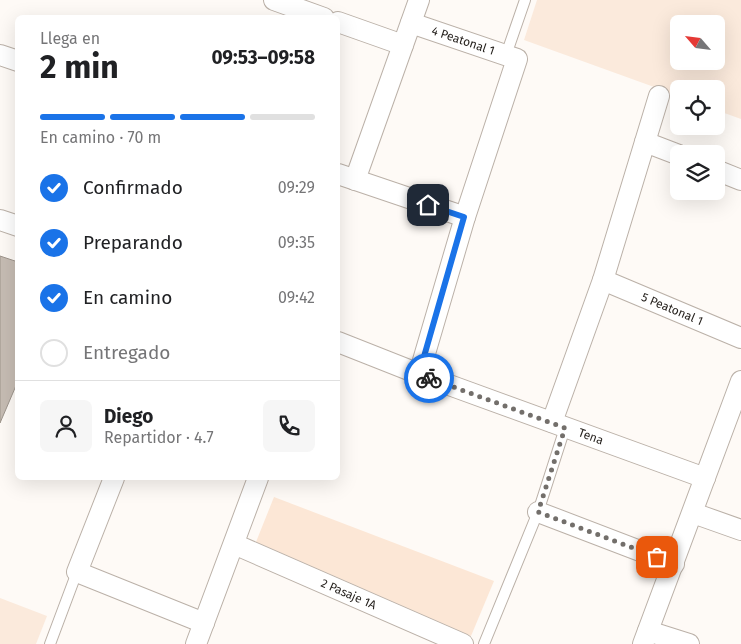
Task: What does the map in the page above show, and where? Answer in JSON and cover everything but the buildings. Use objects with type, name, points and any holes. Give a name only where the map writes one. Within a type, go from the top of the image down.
[{"type":"street","points":[[274,0],[316,15]]},
{"type":"street","points":[[418,0],[403,45],[346,177],[464,217]]},
{"type":"street","points":[[340,23],[403,45]]},
{"type":"street","name":"4 Peatonal 1","points":[[410,23],[511,57]]},
{"type":"street","points":[[0,55],[15,60]]},
{"type":"street","points":[[419,374],[511,57]]},
{"type":"street","points":[[559,425],[659,96]]},
{"type":"street","points":[[645,142],[670,152]]},
{"type":"street","points":[[725,174],[741,180]]},
{"type":"street","points":[[0,220],[15,225]]},
{"type":"street","name":"5 Peatonal 1","points":[[603,280],[741,338]]},
{"type":"street","name":"Tena","points":[[340,343],[419,374],[705,478]]},
{"type":"street","points":[[689,644],[646,637],[741,381]]},
{"type":"street","points":[[113,480],[77,572],[204,623]]},
{"type":"street","points":[[196,644],[257,480]]},
{"type":"street","points":[[538,512],[674,564]]},
{"type":"street","points":[[693,513],[741,530]]},
{"type":"street","name":"2 Pasaje 1A","points":[[234,544],[463,644]]},
{"type":"lane","points":[[511,57],[525,0]]},
{"type":"lane","points":[[484,644],[538,512],[559,425]]},
{"type":"lane","points":[[50,644],[77,572]]},
{"type":"shaded area","points":[[537,0],[741,0],[741,119],[725,113],[725,80],[670,80],[670,93],[524,40]]},
{"type":"shaded area","points":[[274,497],[494,581],[471,636],[256,542]]},
{"type":"shaded area","points":[[0,598],[47,616],[36,644],[0,644]]},
{"type":"way so far","points":[[429,378],[565,428],[538,512],[657,557]]},
{"type":"route","points":[[428,205],[464,217],[419,374],[429,378]]}]
